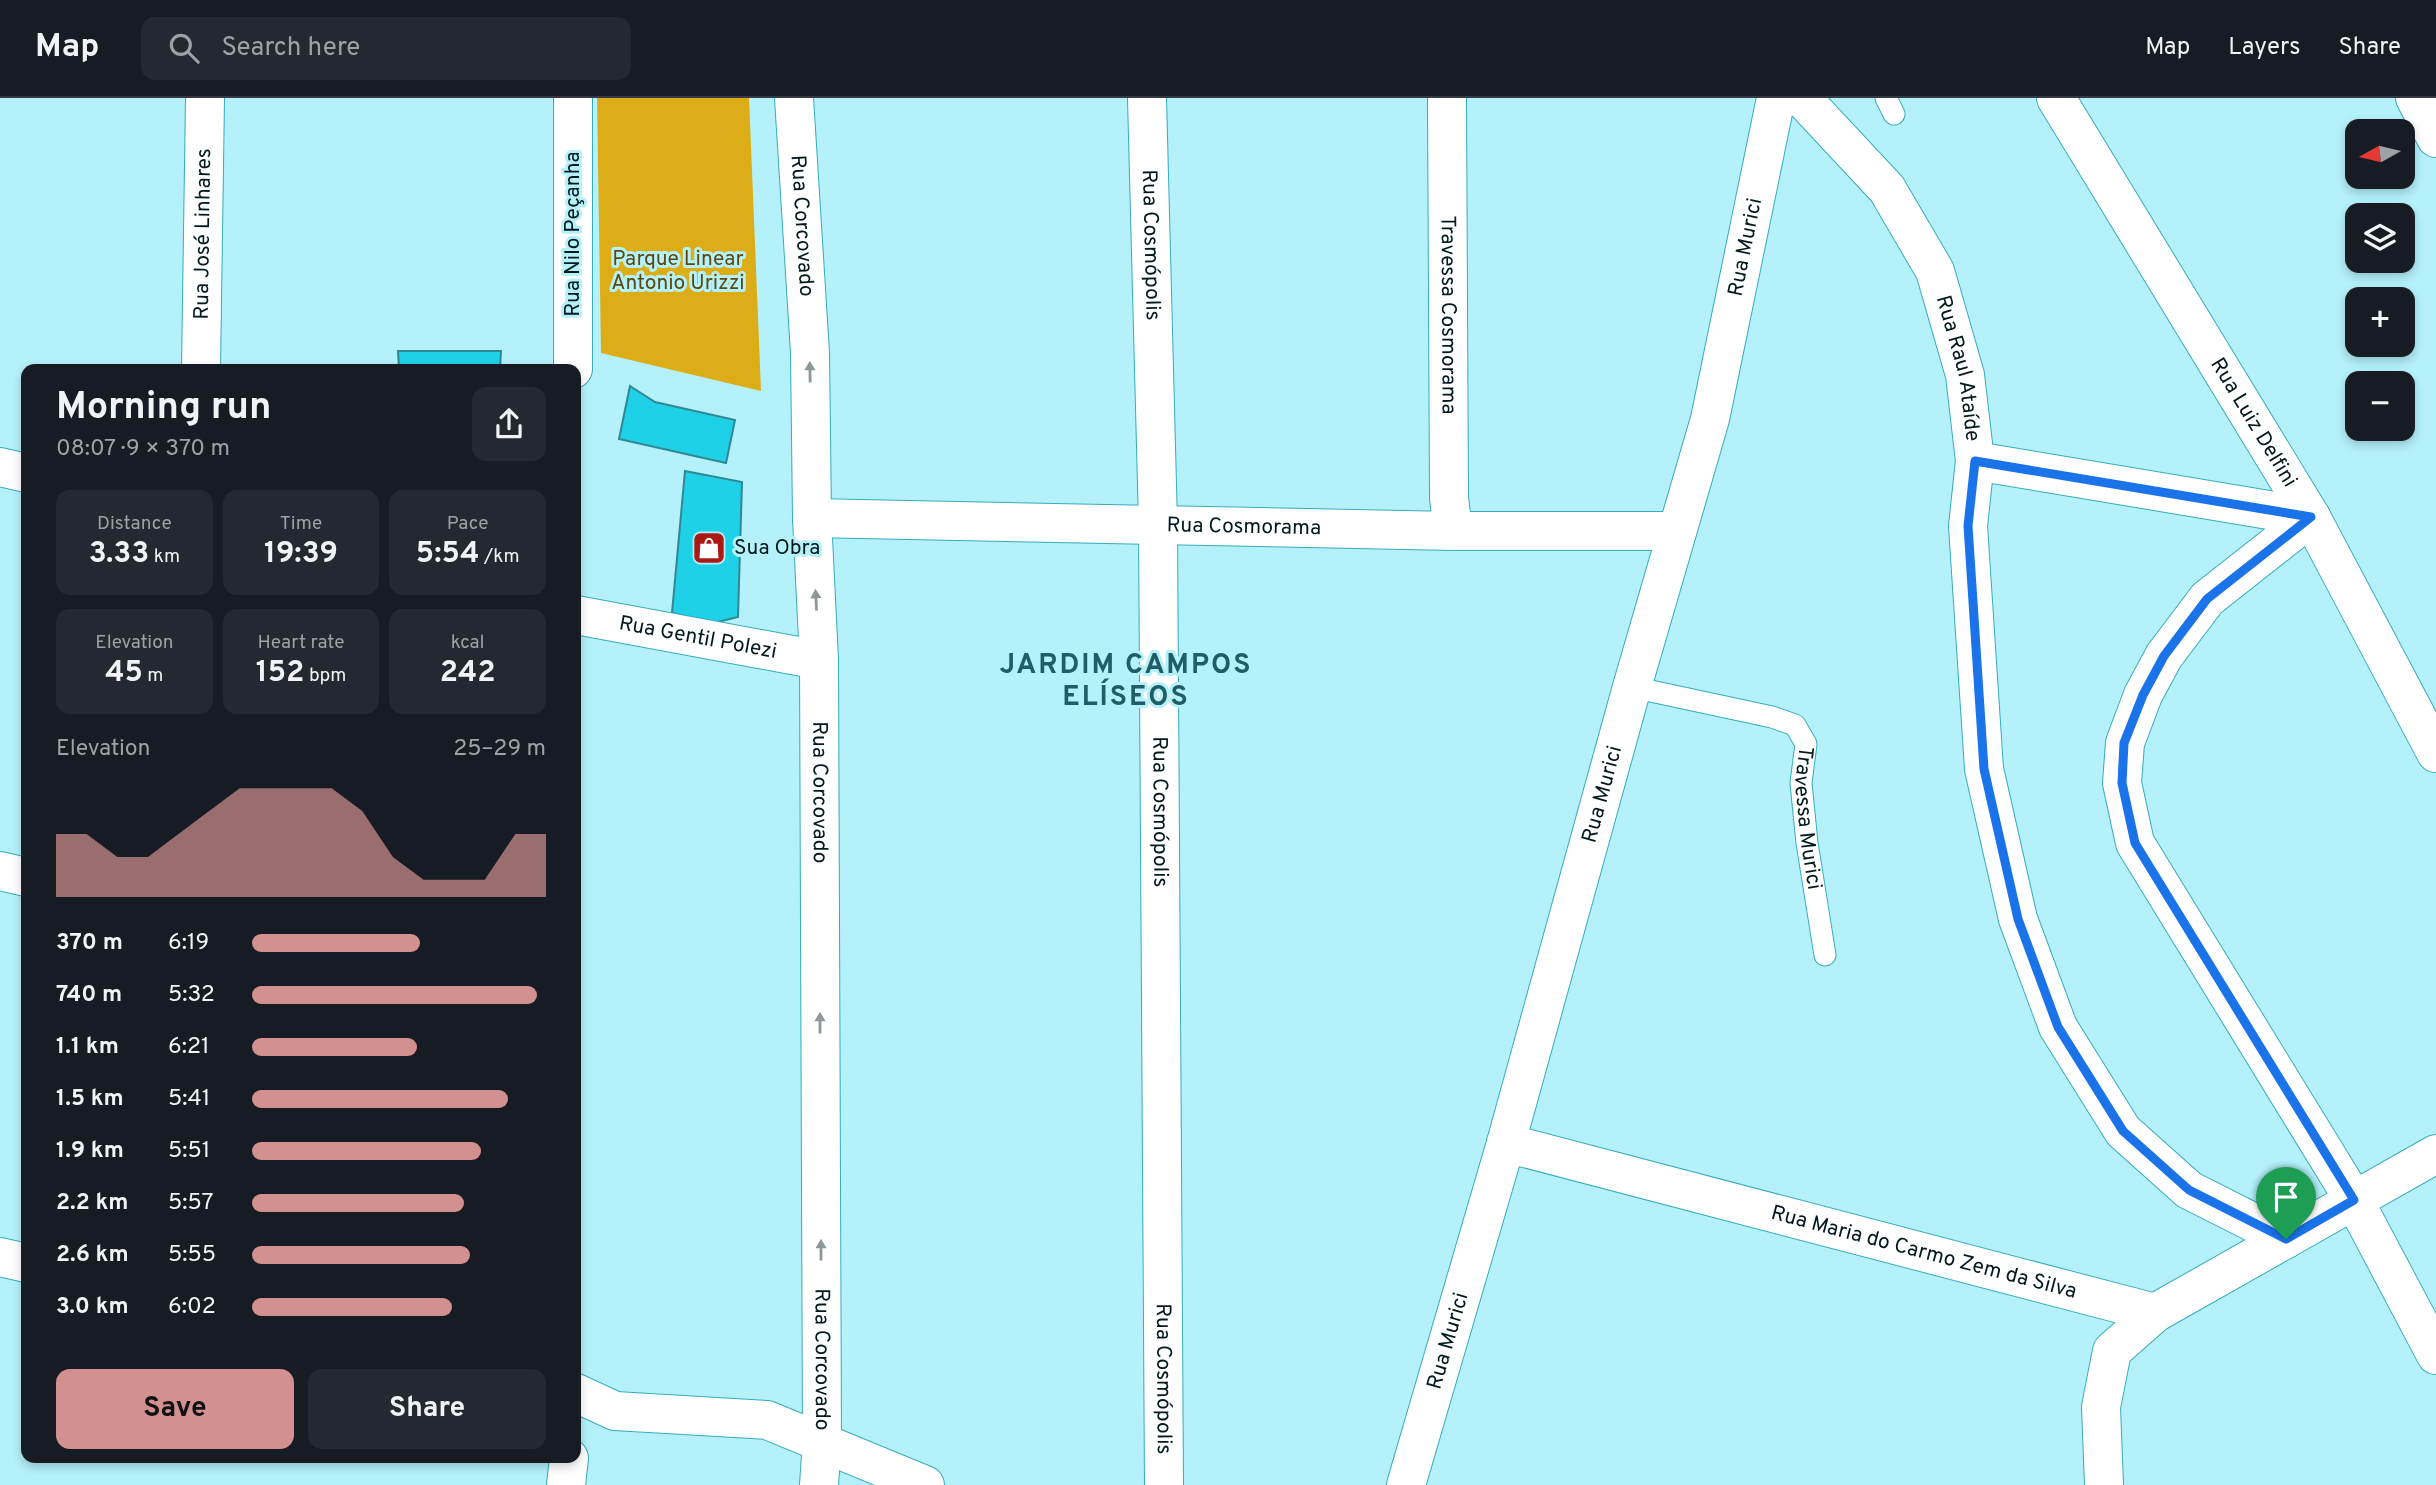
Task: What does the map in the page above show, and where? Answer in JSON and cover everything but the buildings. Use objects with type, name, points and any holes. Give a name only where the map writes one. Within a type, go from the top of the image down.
[{"type":"street","name":"Rua José Linhares","points":[[201,364],[205,98]]},
{"type":"street","name":"Rua Nilo Peçanha","points":[[573,98],[573,364]]},
{"type":"street","name":"Rua Corcovado","points":[[794,98],[810,354],[812,518],[819,660],[822,1441],[819,1485]]},
{"type":"street","name":"Rua Cosmópolis","points":[[1147,98],[1158,524],[1164,1485]]},
{"type":"street","name":"Travessa Cosmorama","points":[[1447,98],[1449,498],[1453,531]]},
{"type":"street","name":"Rua Murici","points":[[1406,1485],[1506,1143],[1632,687],[1710,419],[1776,98]]},
{"type":"street","name":"Rua Raul Ataíde","points":[[1802,98],[1887,189],[1935,271],[1965,375],[1975,461],[1968,526],[1984,769],[2018,919],[2058,1027],[2123,1131],[2189,1190],[2286,1239]]},
{"type":"street","name":"Rua Luiz Delfini","points":[[2056,98],[2311,517],[2436,753]]},
{"type":"street","points":[[2415,98],[2436,138]]},
{"type":"street","points":[[1975,461],[2311,517]]},
{"type":"street","points":[[0,467],[21,472]]},
{"type":"street","points":[[2311,517],[2207,599],[2164,656],[2143,695],[2124,743],[2122,783],[2135,843],[2354,1200],[2436,1355]]},
{"type":"street","name":"Rua Cosmorama","points":[[812,518],[1453,531],[1676,531]]},
{"type":"street","name":"Rua Gentil Polezi","points":[[581,616],[819,660]]},
{"type":"street","points":[[0,872],[21,876]]},
{"type":"street","name":"Rua Maria do Carmo Zem da Silva","points":[[1506,1143],[2155,1313]]},
{"type":"street","points":[[2104,1485],[2101,1407],[2112,1351],[2155,1313],[2436,1154]]},
{"type":"street","points":[[0,1257],[21,1262]]},
{"type":"street","points":[[581,1395],[615,1411],[767,1420],[925,1485]]},
{"type":"street","points":[[566,1485],[568,1463]]},
{"type":"lane","name":"Travessa Murici","points":[[1632,687],[1772,717],[1795,725],[1805,744],[1801,783],[1807,843],[1825,955]]},
{"type":"green space","name":"Parque Linear Antonio Urizzi","points":[[597,98],[749,98],[761,391],[601,353]]},
{"type":"place","name":"Sua Obra","points":[[709,548]]},
{"type":"district","name":"JARDIM CAMPOS ELÍSEOS","points":[[1126,682]]},
{"type":"route","points":[[1975,461],[2311,517],[2207,599],[2164,656],[2143,695],[2124,743],[2122,783],[2135,843],[2354,1200],[2286,1239],[2189,1190],[2123,1131],[2058,1027],[2018,919],[1984,769],[1968,526],[1975,461]]}]
